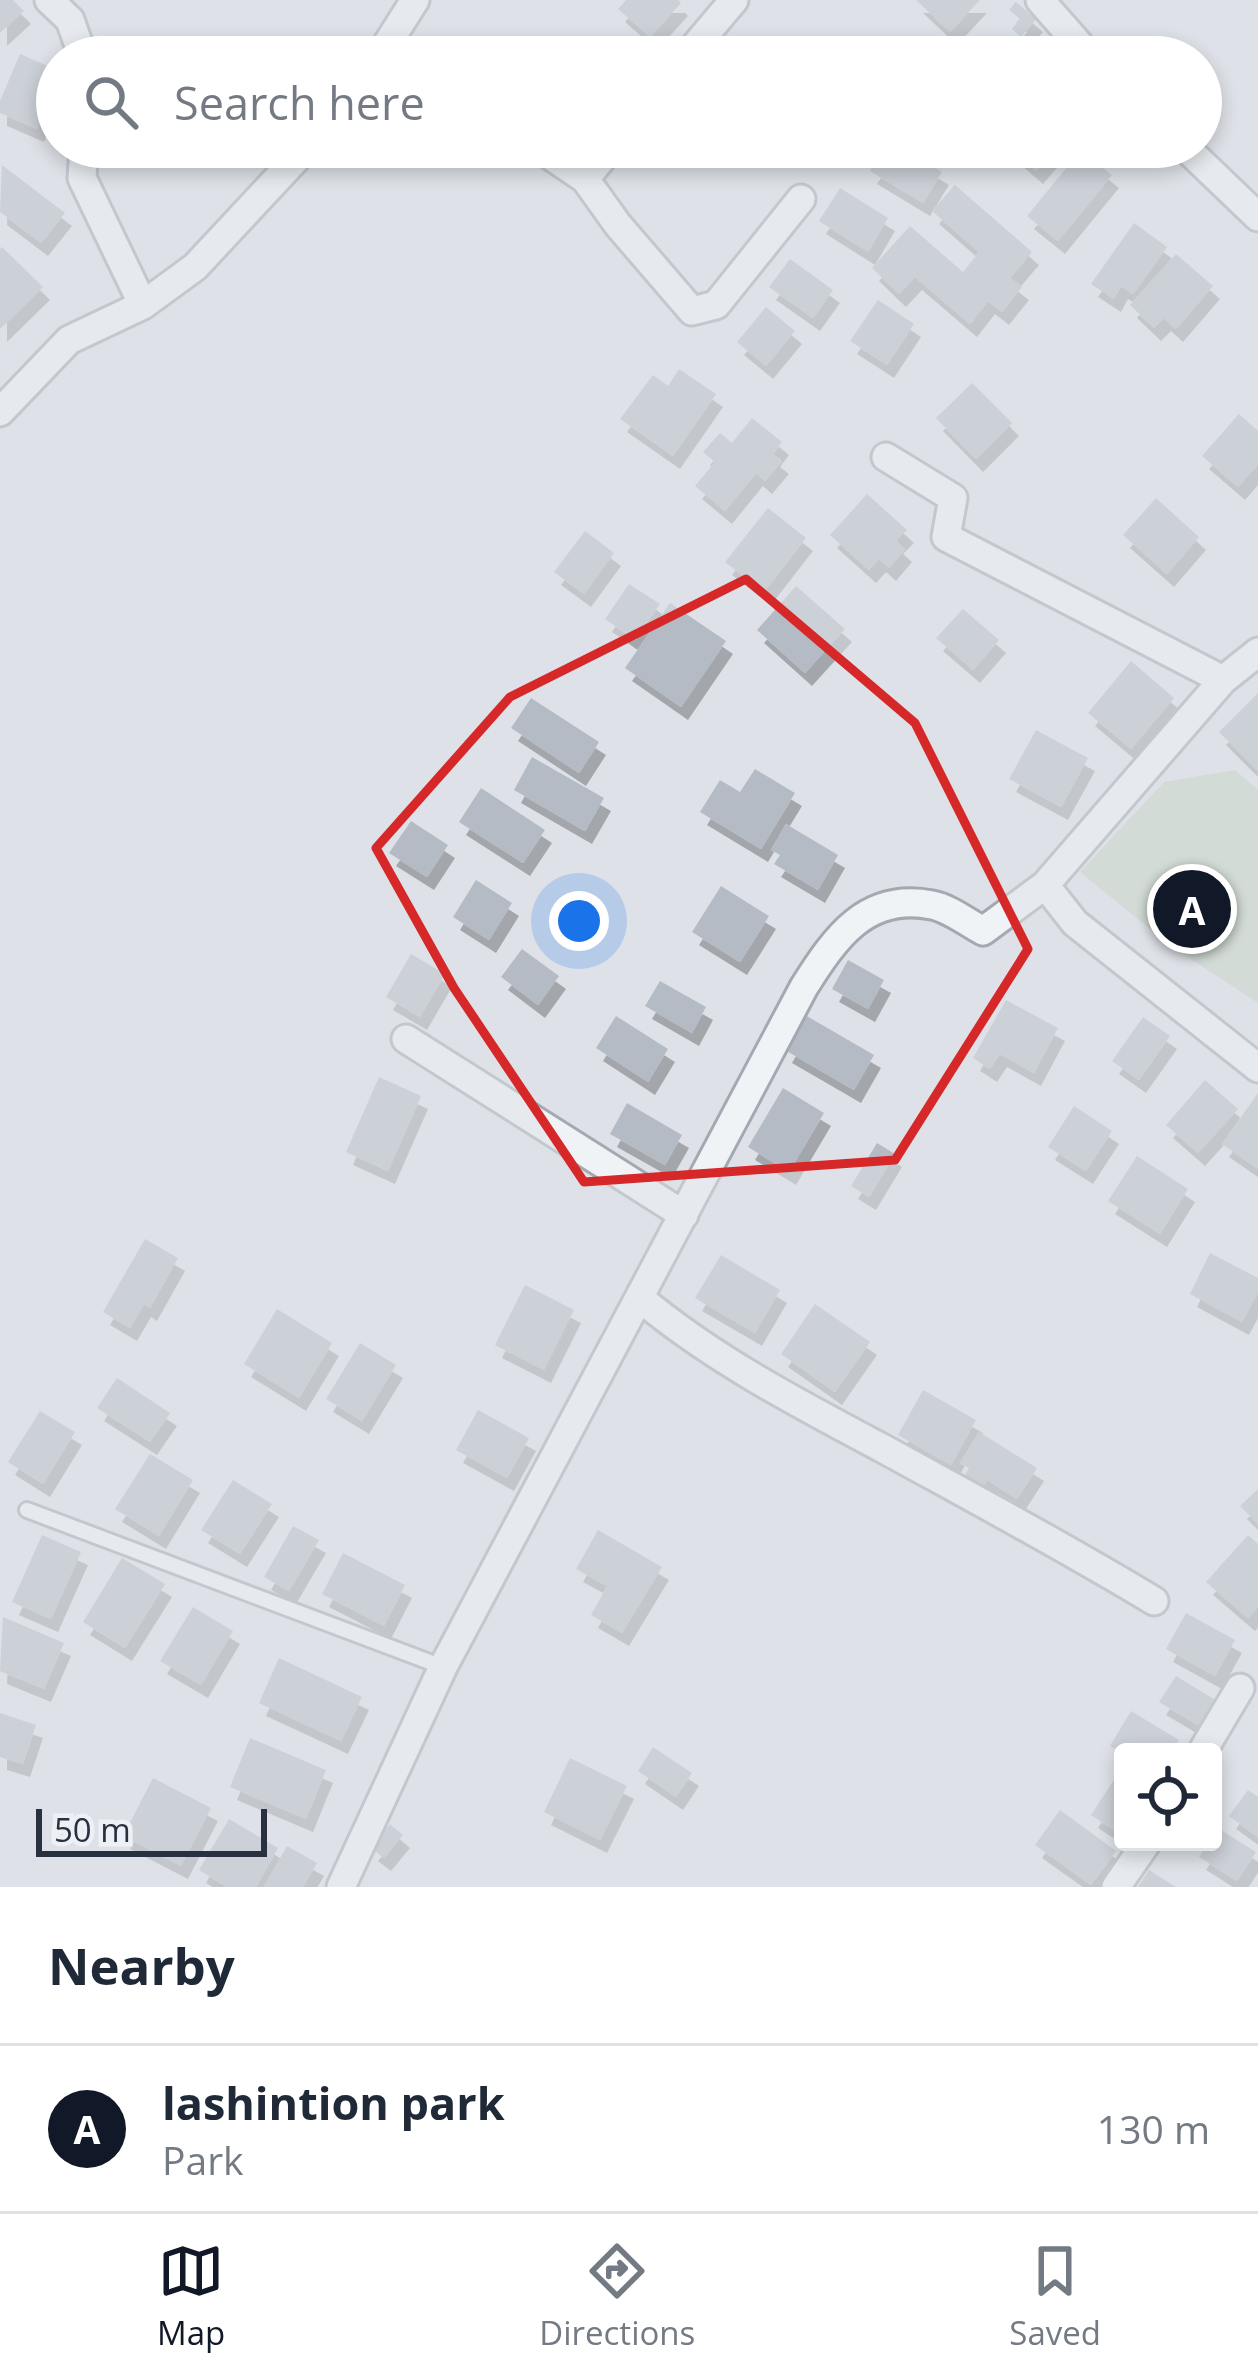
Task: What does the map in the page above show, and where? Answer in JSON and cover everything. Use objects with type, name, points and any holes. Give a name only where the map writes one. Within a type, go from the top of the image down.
[{"type":"street","points":[[49,0],[70,20],[76,36]]},
{"type":"street","points":[[399,36],[415,0]]},
{"type":"street","points":[[704,36],[734,0]]},
{"type":"street","points":[[1040,0],[1072,36]]},
{"type":"street","points":[[82,168],[82,178],[142,305]]},
{"type":"street","points":[[0,412],[69,340],[142,305],[195,267],[288,168]]},
{"type":"street","points":[[569,168],[585,179],[692,310],[716,305],[801,199]]},
{"type":"street","points":[[585,179],[594,168]]},
{"type":"street","points":[[1207,168],[1258,217]]},
{"type":"street","points":[[886,457],[952,498],[946,537],[1223,680]]},
{"type":"street","points":[[341,1887],[443,1667],[804,987],[838,934],[888,903],[935,905],[983,931],[1045,885],[1223,680],[1258,652]]},
{"type":"street","points":[[1045,885],[1075,922],[1258,1068]]},
{"type":"street","points":[[406,1039],[684,1215]]},
{"type":"street","points":[[641,1299],[685,1336],[1154,1601]]},
{"type":"street","points":[[1207,1743],[1240,1688]]},
{"type":"street","points":[[1116,1887],[1141,1851]]},
{"type":"lane","points":[[27,1510],[443,1667]]},
{"type":"highlighted area","points":[[746,579],[915,723],[1028,949],[895,1160],[584,1182],[454,988],[376,848],[510,697]]},
{"type":"green space","points":[[1235,770],[1258,790],[1258,1003],[1171,946],[1080,872],[1164,782]]},
{"type":"building","points":[[0,0],[13,0],[24,11],[0,33]]},
{"type":"building","points":[[626,0],[681,3],[651,36],[618,9]]},
{"type":"building","points":[[916,0],[980,0],[950,32]]},
{"type":"building","points":[[1016,2],[1036,19],[1022,36],[1012,29],[1020,19],[1009,10]]},
{"type":"building","points":[[20,54],[36,61],[36,129],[0,113],[0,101]]},
{"type":"building","points":[[2,165],[65,213],[41,243],[0,212]]},
{"type":"building","points":[[935,168],[942,172],[923,203],[870,171]]},
{"type":"building","points":[[1066,168],[1103,168],[1112,175],[1058,241],[1027,216]]},
{"type":"building","points":[[955,185],[1032,252],[1010,278],[1022,287],[1002,312],[988,301],[970,324],[915,277],[899,294],[872,268],[910,226],[963,272],[979,252],[932,211]]},
{"type":"building","points":[[840,188],[888,218],[868,252],[819,221]]},
{"type":"building","points":[[1134,223],[1167,247],[1133,294],[1121,286],[1114,299],[1091,284]]},
{"type":"building","points":[[0,249],[43,287],[0,329]]},
{"type":"building","points":[[1176,254],[1213,286],[1176,329],[1164,318],[1154,328],[1130,305]]},
{"type":"building","points":[[790,259],[833,290],[813,318],[769,287]]},
{"type":"building","points":[[878,300],[914,324],[887,365],[850,341]]},
{"type":"building","points":[[766,307],[795,331],[766,366],[737,342]]},
{"type":"building","points":[[679,369],[716,394],[673,456],[620,419],[653,375],[668,386]]},
{"type":"building","points":[[972,383],[1012,423],[976,459],[936,418]]},
{"type":"building","points":[[1239,414],[1258,431],[1258,464],[1238,487],[1202,456]]},
{"type":"building","points":[[752,418],[782,442],[773,454],[782,461],[765,481],[756,473],[725,511],[695,486],[715,462],[703,452],[720,433],[732,443]]},
{"type":"building","points":[[867,494],[907,530],[896,541],[905,549],[889,568],[879,559],[869,570],[830,535]]},
{"type":"building","points":[[1156,498],[1199,537],[1167,574],[1123,535]]},
{"type":"building","points":[[768,508],[806,538],[764,592],[725,562]]},
{"type":"building","points":[[585,531],[614,553],[584,594],[554,572]]},
{"type":"building","points":[[629,584],[660,604],[635,640],[605,619]]},
{"type":"building","points":[[796,586],[845,629],[805,673],[757,630]]},
{"type":"building","points":[[670,603],[726,641],[681,707],[625,668]]},
{"type":"building","points":[[963,609],[999,640],[973,670],[936,638]]},
{"type":"building","points":[[1131,661],[1174,698],[1131,749],[1088,713]]},
{"type":"building","points":[[1258,693],[1258,771],[1219,732]]},
{"type":"building","points":[[531,698],[599,742],[579,773],[511,728]]},
{"type":"building","points":[[1036,730],[1088,758],[1061,807],[1009,779]]},
{"type":"building","points":[[532,757],[604,798],[585,831],[514,790]]},
{"type":"building","points":[[755,769],[795,793],[761,849],[700,812],[720,780],[740,792]]},
{"type":"building","points":[[481,788],[545,830],[523,863],[459,822]]},
{"type":"building","points":[[411,821],[448,845],[427,877],[389,853]]},
{"type":"building","points":[[786,824],[838,855],[818,890],[774,864],[780,855],[771,850]]},
{"type":"building","points":[[476,880],[512,903],[489,940],[453,917]]},
{"type":"building","points":[[721,886],[769,916],[740,962],[692,932]]},
{"type":"building","points":[[522,949],[559,976],[538,1005],[501,977]]},
{"type":"building","points":[[411,954],[445,974],[420,1017],[386,997]]},
{"type":"building","points":[[848,960],[884,980],[868,1009],[832,989]]},
{"type":"building","points":[[660,981],[706,1007],[692,1033],[645,1006]]},
{"type":"building","points":[[1006,1000],[1058,1028],[1034,1073],[1000,1054],[990,1069],[973,1058]]},
{"type":"building","points":[[805,1015],[874,1055],[854,1090],[785,1050]]},
{"type":"building","points":[[616,1016],[668,1049],[648,1082],[596,1048]]},
{"type":"building","points":[[1143,1017],[1170,1036],[1139,1080],[1112,1061]]},
{"type":"building","points":[[379,1077],[421,1096],[388,1171],[346,1152]]},
{"type":"building","points":[[1205,1080],[1238,1109],[1198,1153],[1166,1125]]},
{"type":"building","points":[[783,1088],[824,1113],[789,1172],[748,1147]]},
{"type":"building","points":[[1258,1093],[1258,1169],[1222,1144]]},
{"type":"building","points":[[627,1103],[682,1135],[665,1165],[610,1134]]},
{"type":"building","points":[[1074,1106],[1112,1131],[1086,1171],[1048,1147]]},
{"type":"building","points":[[877,1143],[895,1154],[869,1197],[851,1186]]},
{"type":"building","points":[[1137,1156],[1188,1189],[1160,1234],[1108,1201]]},
{"type":"building","points":[[145,1239],[178,1258],[150,1308],[144,1304],[130,1328],[103,1312]]},
{"type":"building","points":[[1210,1253],[1258,1278],[1258,1292],[1242,1322],[1190,1294]]},
{"type":"building","points":[[721,1255],[780,1290],[755,1333],[695,1298]]},
{"type":"building","points":[[525,1285],[574,1310],[544,1370],[495,1345]]},
{"type":"building","points":[[815,1304],[870,1342],[835,1392],[781,1354]]},
{"type":"building","points":[[277,1309],[332,1343],[299,1398],[244,1364]]},
{"type":"building","points":[[360,1343],[396,1365],[362,1421],[326,1399]]},
{"type":"building","points":[[117,1378],[170,1413],[150,1442],[97,1408]]},
{"type":"building","points":[[923,1390],[976,1420],[951,1465],[898,1435]]},
{"type":"building","points":[[478,1410],[529,1438],[507,1478],[456,1450]]},
{"type":"building","points":[[40,1411],[75,1432],[43,1484],[8,1462]]},
{"type":"building","points":[[979,1432],[1037,1468],[1017,1499],[987,1480],[981,1490],[963,1479],[969,1468],[960,1463]]},
{"type":"building","points":[[150,1454],[193,1480],[159,1536],[115,1509]]},
{"type":"building","points":[[233,1480],[272,1504],[240,1554],[201,1530]]},
{"type":"building","points":[[1258,1489],[1258,1524],[1240,1506]]},
{"type":"building","points":[[293,1526],[319,1540],[289,1591],[264,1577]]},
{"type":"building","points":[[598,1530],[662,1567],[622,1633],[591,1615],[607,1586],[576,1569]]},
{"type":"building","points":[[42,1535],[81,1552],[51,1619],[12,1602]]},
{"type":"building","points":[[1248,1535],[1258,1544],[1258,1607],[1248,1618],[1206,1582]]},
{"type":"building","points":[[343,1553],[405,1585],[384,1626],[322,1594]]},
{"type":"building","points":[[122,1558],[165,1584],[125,1648],[83,1622]]},
{"type":"building","points":[[193,1607],[233,1631],[201,1685],[160,1661]]},
{"type":"building","points":[[1186,1613],[1235,1640],[1215,1676],[1166,1649]]},
{"type":"building","points":[[3,1617],[64,1643],[44,1689],[0,1671]]},
{"type":"building","points":[[279,1658],[362,1697],[341,1741],[259,1703]]},
{"type":"building","points":[[1176,1676],[1217,1701],[1201,1727],[1159,1702]]},
{"type":"building","points":[[1131,1711],[1179,1740],[1177,1743],[1110,1746]]},
{"type":"building","points":[[0,1713],[36,1725],[23,1764],[0,1757]]},
{"type":"building","points":[[250,1738],[326,1770],[306,1819],[230,1787]]},
{"type":"building","points":[[653,1747],[692,1773],[676,1797],[638,1771]]},
{"type":"building","points":[[570,1758],[627,1786],[600,1840],[544,1812]]},
{"type":"building","points":[[153,1778],[211,1808],[181,1866],[123,1836]]},
{"type":"building","points":[[1114,1780],[1114,1830],[1091,1815]]},
{"type":"building","points":[[1248,1790],[1258,1797],[1258,1837],[1229,1816]]},
{"type":"building","points":[[1060,1810],[1116,1851],[1091,1885],[1035,1845]]},
{"type":"building","points":[[229,1819],[278,1848],[256,1887],[227,1887],[199,1870]]},
{"type":"building","points":[[390,1824],[403,1835],[384,1858],[371,1848]]},
{"type":"building","points":[[1222,1831],[1256,1852],[1237,1881],[1199,1857],[1203,1851],[1222,1851]]},
{"type":"building","points":[[287,1846],[317,1863],[303,1887],[264,1887]]},
{"type":"building","points":[[1149,1870],[1176,1887],[1138,1887]]},
{"type":"place","name":"lashintion park","points":[[1192,909]]}]
